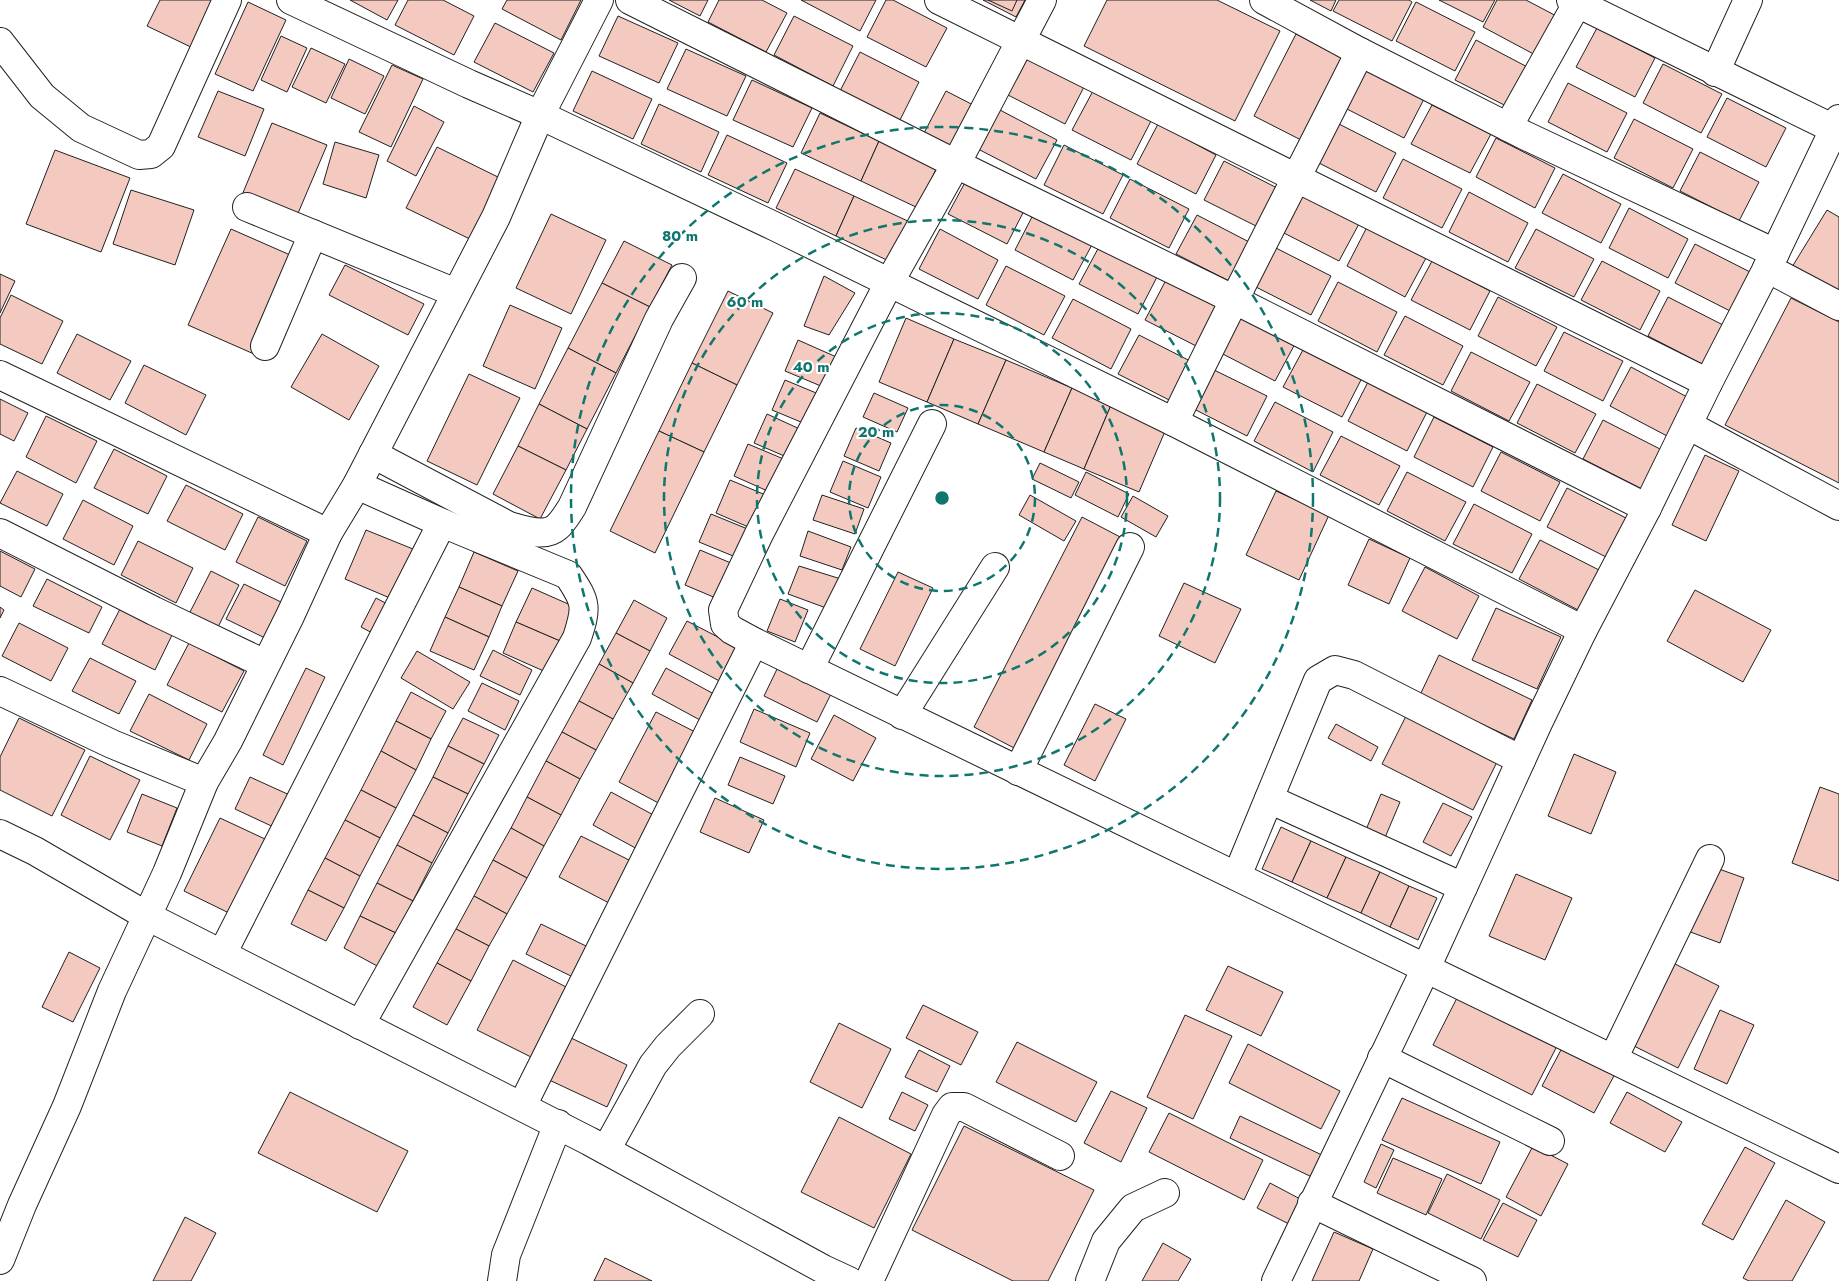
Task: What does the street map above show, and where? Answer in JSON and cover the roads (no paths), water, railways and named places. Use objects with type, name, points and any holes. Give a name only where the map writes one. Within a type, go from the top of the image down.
[{"type":"street","points":[[0,42],[42,96],[81,128],[139,155],[151,154],[161,146],[227,0]]},
{"type":"street","points":[[291,0],[776,227],[1174,422],[1583,630]]},
{"type":"street","points":[[0,1260],[22,1205],[67,1106],[112,991],[167,873],[204,782],[228,741],[290,616],[328,533],[373,454],[496,217],[540,115],[599,0]]},
{"type":"street","points":[[630,0],[956,164],[1233,299],[1648,508]]},
{"type":"street","points":[[939,0],[1708,383]]},
{"type":"street","points":[[1042,0],[956,164],[889,283],[758,534],[722,610],[724,624],[754,642],[902,715],[1839,1169]]},
{"type":"street","points":[[1264,0],[1360,52],[1771,260],[1839,306]]},
{"type":"street","points":[[1715,72],[1748,0]]},
{"type":"street","points":[[1276,1281],[1426,968],[1583,630],[1648,508],[1836,124],[1715,72],[1576,1],[1508,127]]},
{"type":"street","points":[[1174,422],[1233,299],[1297,178],[1360,52]]},
{"type":"street","points":[[247,207],[456,293]]},
{"type":"street","points":[[265,346],[313,234]]},
{"type":"street","points":[[373,454],[509,526],[530,532],[547,532],[557,527],[572,507],[659,319],[682,278]]},
{"type":"street","points":[[0,375],[328,533]]},
{"type":"street","points":[[809,669],[932,424]]},
{"type":"street","points":[[1688,425],[1839,506]]},
{"type":"street","points":[[357,484],[442,523],[568,575],[580,593],[584,606],[584,614],[577,638],[360,1025]]},
{"type":"street","points":[[222,954],[442,523]]},
{"type":"street","points":[[0,533],[265,664]]},
{"type":"street","points":[[1018,770],[1130,547]]},
{"type":"street","points":[[902,715],[995,567]]},
{"type":"street","points":[[522,1106],[754,642]]},
{"type":"street","points":[[1236,876],[1318,680],[1335,670],[1354,675],[1521,760]]},
{"type":"street","points":[[0,691],[112,744],[204,782]]},
{"type":"street","points":[[1269,799],[1463,887]]},
{"type":"street","points":[[0,834],[35,851],[147,916],[558,1124],[823,1269],[849,1281]]},
{"type":"street","points":[[1613,1059],[1710,859]]},
{"type":"street","points":[[606,1150],[653,1065],[668,1046],[700,1014]]},
{"type":"street","points":[[1382,1058],[1550,1141]]},
{"type":"street","points":[[869,1281],[946,1116],[952,1107],[964,1107],[1060,1156]]},
{"type":"street","points":[[502,1281],[506,1255],[558,1124]]},
{"type":"street","points":[[1090,1281],[1106,1241],[1133,1208],[1165,1194]]},
{"type":"street","points":[[1312,1203],[1472,1281]]}]
